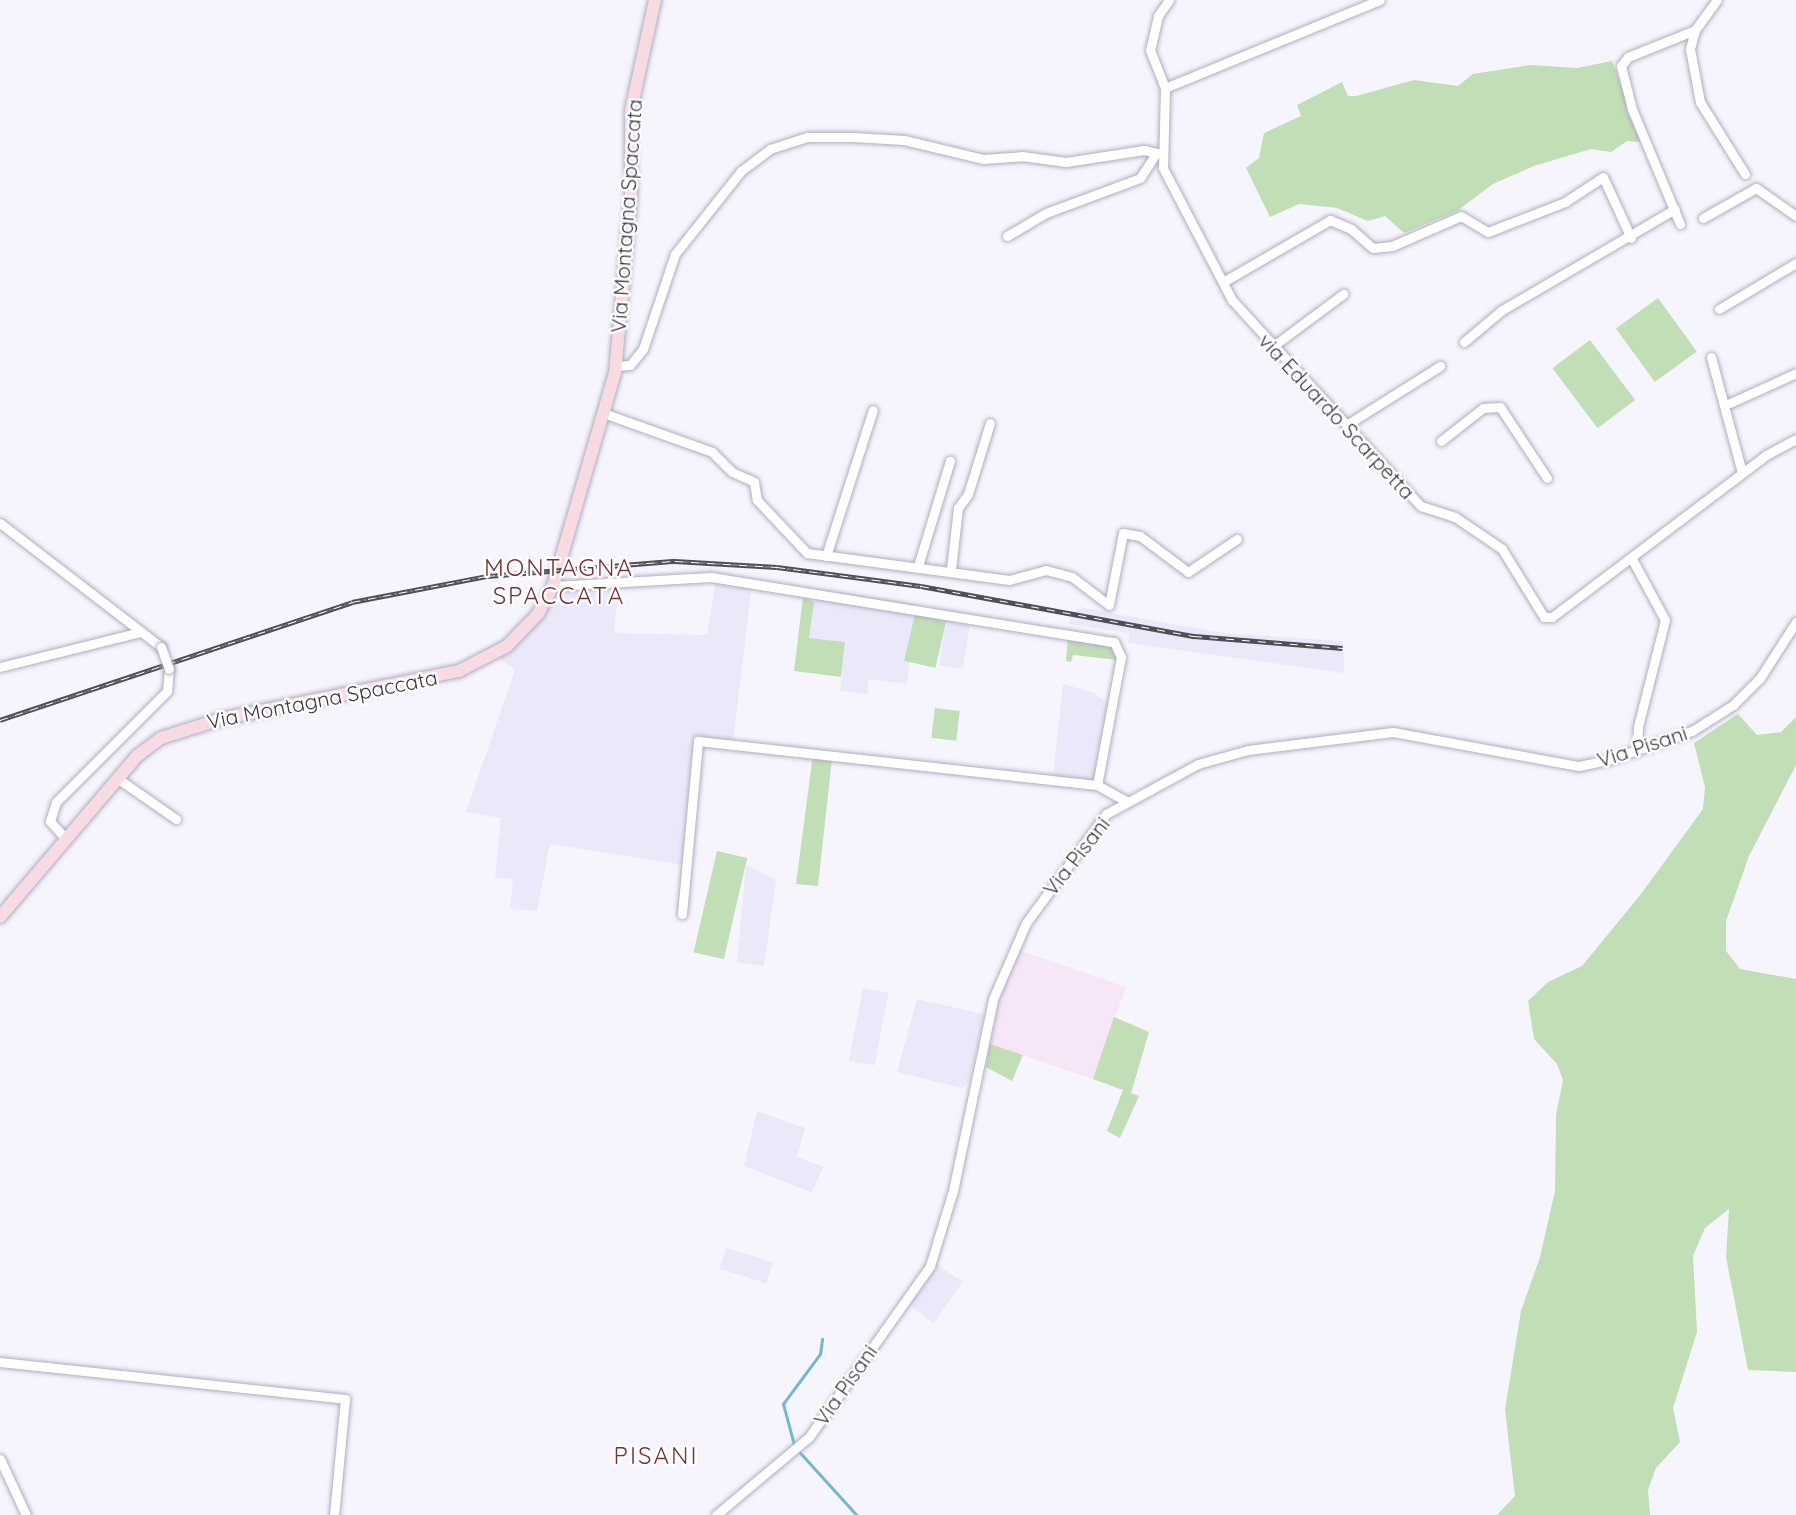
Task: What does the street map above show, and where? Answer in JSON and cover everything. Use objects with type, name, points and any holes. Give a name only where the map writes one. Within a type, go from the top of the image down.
[{"type":"main road","name":"Via Montagna Spaccata","points":[[0,918],[146,747],[184,728],[459,671],[521,635],[553,586],[606,414],[616,366],[631,197],[631,110],[655,0]]},
{"type":"street","points":[[1166,88],[1380,0]]},
{"type":"street","points":[[1717,0],[1695,30],[1690,50],[1700,102],[1745,174]]},
{"type":"street","name":"via Eduardo Scarpetta","points":[[1166,2],[1150,50],[1166,88],[1159,153],[1176,195],[1238,310],[1348,424],[1381,468],[1429,513],[1455,517],[1502,549],[1548,620],[1632,559],[1742,473],[1796,439]]},
{"type":"street","points":[[1680,223],[1632,109],[1621,66],[1628,57],[1695,30]]},
{"type":"street","points":[[616,366],[630,365],[643,349],[682,244],[741,171],[770,149],[808,137],[853,137],[904,140],[983,159],[1080,162],[1159,153]]},
{"type":"street","points":[[1007,236],[1046,213],[1140,178],[1159,153]]},
{"type":"street","points":[[1223,282],[1330,220],[1351,229],[1373,248],[1392,246],[1461,216],[1488,232],[1565,202],[1603,177],[1631,238]]},
{"type":"street","points":[[1703,218],[1756,188],[1796,216]]},
{"type":"street","points":[[1464,342],[1502,310],[1631,238],[1675,209]]},
{"type":"street","points":[[1719,309],[1796,263]]},
{"type":"street","points":[[1272,347],[1343,294]]},
{"type":"street","points":[[1711,357],[1742,473]]},
{"type":"street","points":[[1348,424],[1440,366]]},
{"type":"street","points":[[1730,403],[1796,373]]},
{"type":"street","points":[[1441,441],[1483,408],[1500,407],[1546,478]]},
{"type":"street","points":[[826,556],[873,410]]},
{"type":"street","points":[[606,414],[705,447],[732,472],[754,482],[757,500],[807,552],[826,556],[951,569],[1009,580],[1046,570],[1072,577],[1109,605],[1123,533],[1140,536],[1188,572],[1237,539]]},
{"type":"street","points":[[951,569],[958,508],[968,494],[990,423]]},
{"type":"street","points":[[918,566],[950,461]]},
{"type":"street","points":[[0,523],[161,647],[169,669],[167,691],[56,802],[50,821],[66,839]]},
{"type":"street","points":[[1632,559],[1665,620],[1638,727],[1637,751]]},
{"type":"street","points":[[553,586],[711,577],[1114,642],[1121,657],[1097,785]]},
{"type":"street","name":"Via Pisani","points":[[716,1515],[803,1444],[939,1248],[992,999],[1009,957],[1078,846],[1105,814],[1198,764],[1248,750],[1393,732],[1579,766],[1637,751],[1692,731],[1733,705],[1760,678],[1796,622]]},
{"type":"street","points":[[0,667],[140,632]]},
{"type":"street","points":[[682,914],[698,741],[1097,785],[1126,801]]},
{"type":"street","points":[[117,778],[176,819]]},
{"type":"street","points":[[0,1362],[345,1399],[334,1515]]},
{"type":"street","points":[[0,1459],[26,1515]]},
{"type":"shaded area","points":[[716,580],[752,584],[733,742],[703,738],[684,865],[550,844],[537,911],[510,909],[513,879],[495,878],[501,818],[466,812],[515,670],[499,658],[527,635],[557,590],[619,586],[614,633],[707,635]]},
{"type":"shaded area","points":[[816,588],[916,604],[907,684],[869,679],[867,694],[840,691],[845,642],[808,638]]},
{"type":"shaded area","points":[[1079,607],[1223,633],[1343,641],[1344,673],[1128,643],[1129,633],[1068,624]]},
{"type":"shaded area","points":[[947,616],[971,620],[963,669],[939,665]]},
{"type":"shaded area","points":[[1063,684],[1094,693],[1112,707],[1095,782],[1053,775]]},
{"type":"shaded area","points":[[746,865],[776,880],[764,966],[737,962]]},
{"type":"shaded area","points":[[1019,950],[1126,987],[1093,1079],[990,1044],[1000,998]]},
{"type":"shaded area","points":[[863,988],[889,993],[874,1066],[849,1061]]},
{"type":"shaded area","points":[[917,999],[984,1014],[969,1082],[962,1088],[897,1072]]},
{"type":"shaded area","points":[[757,1111],[805,1128],[797,1157],[824,1167],[811,1192],[744,1166]]},
{"type":"shaded area","points":[[726,1248],[773,1262],[766,1283],[720,1269]]},
{"type":"shaded area","points":[[934,1262],[963,1282],[934,1323],[905,1303]]},
{"type":"green space","points":[[1612,61],[1642,142],[1627,141],[1611,152],[1591,149],[1534,166],[1493,184],[1457,211],[1404,233],[1385,216],[1368,221],[1337,208],[1299,204],[1270,217],[1246,168],[1259,158],[1264,133],[1301,116],[1297,105],[1342,82],[1348,96],[1356,96],[1414,80],[1458,86],[1473,74],[1530,65],[1577,68]]},
{"type":"green space","points":[[1658,298],[1697,351],[1655,382],[1616,329]]},
{"type":"green space","points":[[1590,340],[1635,400],[1598,428],[1552,368]]},
{"type":"green space","points":[[803,597],[814,602],[809,638],[845,642],[841,677],[794,671]]},
{"type":"green space","points":[[915,614],[946,621],[935,668],[904,661]]},
{"type":"green space","points":[[1068,638],[1114,644],[1118,660],[1073,655],[1071,662],[1066,661]]},
{"type":"green space","points":[[935,708],[960,711],[956,741],[931,738]]},
{"type":"green space","points":[[1738,714],[1757,735],[1781,732],[1796,717],[1796,765],[1749,856],[1726,921],[1726,951],[1740,969],[1796,979],[1796,1372],[1748,1370],[1726,1257],[1729,1209],[1705,1228],[1693,1256],[1697,1332],[1673,1408],[1680,1442],[1656,1468],[1648,1490],[1650,1515],[1497,1515],[1515,1496],[1505,1409],[1521,1311],[1540,1257],[1555,1191],[1556,1115],[1563,1080],[1557,1064],[1534,1039],[1528,1001],[1548,982],[1582,966],[1641,894],[1703,809],[1705,787],[1694,743]]},
{"type":"green space","points":[[813,754],[832,758],[818,886],[796,884]]},
{"type":"green space","points":[[717,851],[747,858],[724,959],[694,952]]},
{"type":"green space","points":[[1114,1017],[1149,1032],[1131,1093],[1139,1096],[1120,1138],[1107,1131],[1123,1090],[1093,1079]]},
{"type":"green space","points":[[990,1044],[1023,1055],[1012,1081],[986,1067]]},
{"type":"waterway","points":[[794,1445],[783,1404],[820,1354],[822,1339]]},
{"type":"waterway","points":[[798,1450],[857,1515]]},
{"type":"railway","points":[[0,720],[352,602],[487,576],[675,561],[777,567],[921,586],[1194,636],[1343,648]]},
{"type":"district","name":"MONTAGNA SPACCATA","points":[[559,582]]},
{"type":"district","name":"PISANI","points":[[656,1456]]}]
